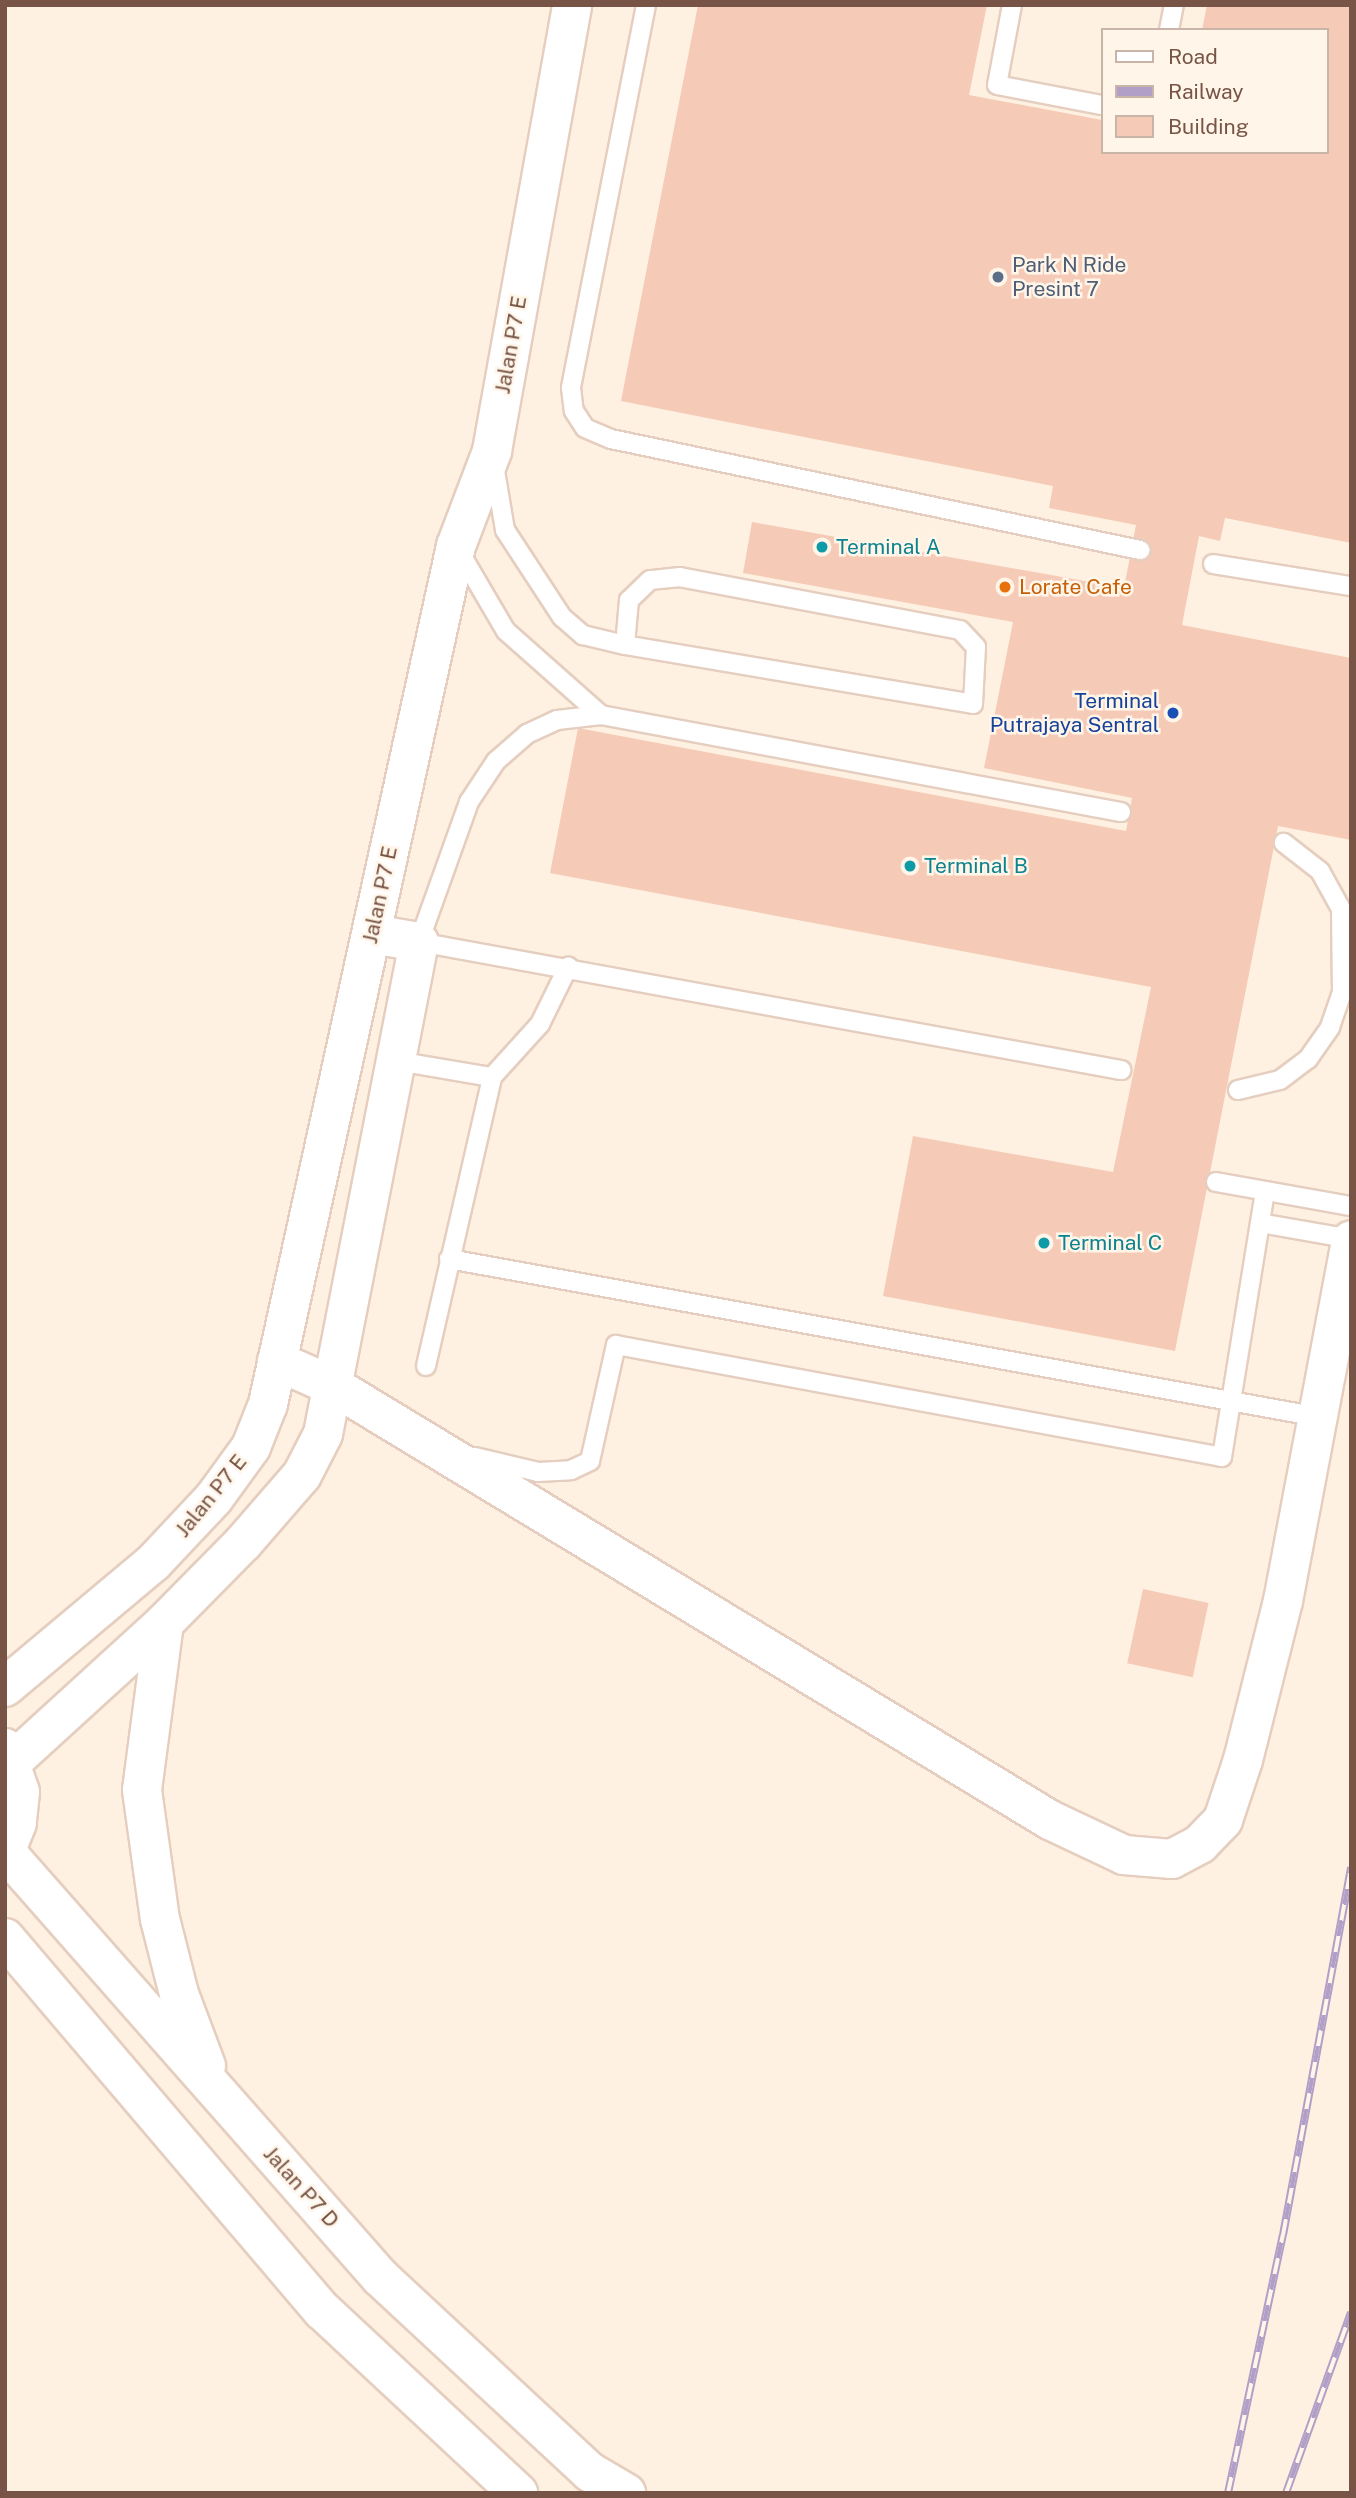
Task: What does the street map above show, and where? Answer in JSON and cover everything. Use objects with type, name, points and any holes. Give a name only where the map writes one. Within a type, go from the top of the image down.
[{"type":"street","name":"Jalan P7 E","points":[[5,1686],[153,1563],[214,1499],[251,1447],[268,1404],[456,546],[492,451],[572,5]]},
{"type":"street","points":[[5,1852],[17,1823],[20,1791],[9,1754],[163,1623],[302,1475],[323,1434],[335,1387],[419,942],[372,934]]},
{"type":"street","points":[[277,1361],[335,1387],[432,1448],[656,1578],[1050,1820],[1124,1855],[1172,1859],[1200,1844],[1223,1820],[1243,1760],[1283,1601],[1351,1240]]},
{"type":"street","points":[[163,1623],[142,1790],[160,1919],[179,1994],[214,2090]]},
{"type":"street","name":"Jalan P7 D","points":[[5,1852],[380,2277],[590,2472],[626,2493]]},
{"type":"street","points":[[5,1938],[323,2311],[518,2493]]},
{"type":"lane","points":[[646,5],[571,388],[574,411],[585,428],[611,439],[1140,550]]},
{"type":"lane","points":[[1012,5],[997,85],[1100,105]]},
{"type":"lane","points":[[1169,28],[1174,5]]},
{"type":"lane","points":[[492,451],[505,530],[562,617],[583,635],[625,645],[973,704],[976,648],[960,630],[680,577],[650,580],[629,600],[625,645]]},
{"type":"lane","points":[[456,546],[506,631],[601,715]]},
{"type":"lane","points":[[1213,564],[1351,586]]},
{"type":"lane","points":[[1121,812],[601,715],[557,720],[527,734],[496,761],[469,802],[419,942],[568,967],[1121,1070]]},
{"type":"lane","points":[[1238,1090],[1280,1080],[1308,1059],[1331,1027],[1342,993],[1341,909],[1320,870],[1284,843]]},
{"type":"lane","points":[[425,1366],[492,1077],[540,1024],[568,967]]},
{"type":"lane","points":[[397,1061],[492,1077]]},
{"type":"lane","points":[[1216,1182],[1351,1206]]},
{"type":"lane","points":[[432,1448],[538,1472],[571,1470],[590,1461],[616,1345],[1222,1457],[1265,1191]]},
{"type":"lane","points":[[1260,1223],[1351,1240]]},
{"type":"lane","points":[[449,1259],[1318,1417]]},
{"type":"building","points":[[698,5],[987,5],[969,95],[1100,120],[1100,154],[1328,154],[1328,28],[1202,28],[1207,5],[1351,5],[1351,543],[1225,518],[1220,541],[1199,536],[1182,625],[1351,658],[1351,840],[1278,826],[1175,1351],[883,1296],[913,1136],[1113,1172],[1151,987],[550,873],[578,728],[1126,831],[1132,798],[984,768],[1013,622],[743,573],[752,522],[1124,588],[1136,525],[1049,508],[1053,486],[621,401]]},
{"type":"building","points":[[1143,1589],[1209,1603],[1193,1677],[1127,1663]]},
{"type":"railway","points":[[1228,2493],[1283,2235],[1351,1867]]},
{"type":"railway","points":[[1286,2493],[1351,2312]]},
{"type":"place","name":"Park N Ride Presint 7","points":[[998,277]]},
{"type":"place","name":"Terminal A","points":[[822,547]]},
{"type":"place","name":"Lorate Cafe","points":[[1005,587]]},
{"type":"place","name":"Terminal Putrajaya Sentral","points":[[1173,713]]},
{"type":"place","name":"Terminal B","points":[[910,866]]},
{"type":"place","name":"Terminal C","points":[[1044,1243]]}]
